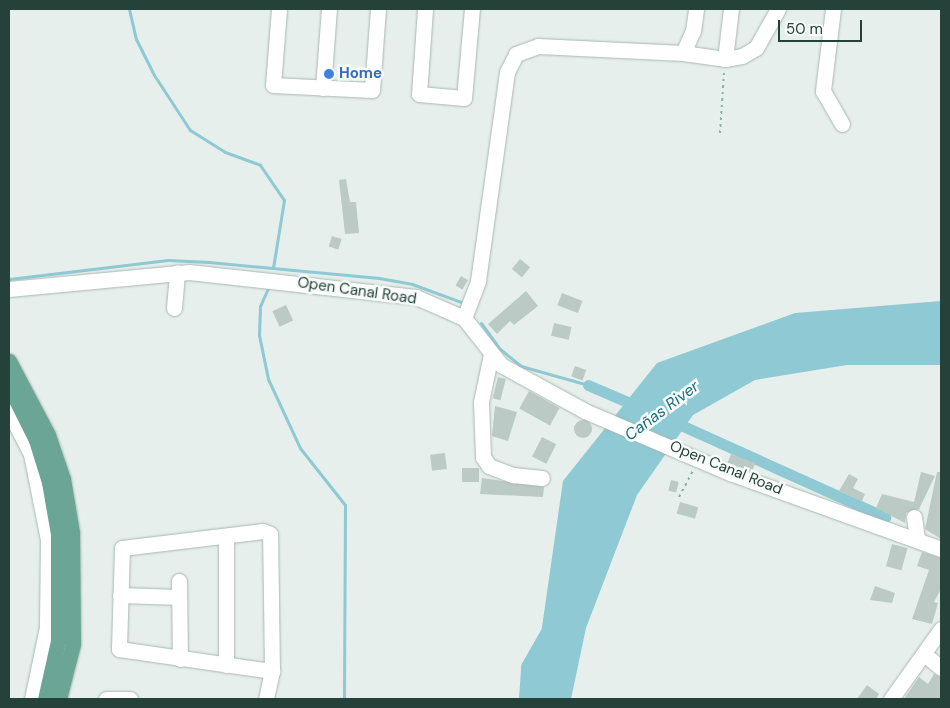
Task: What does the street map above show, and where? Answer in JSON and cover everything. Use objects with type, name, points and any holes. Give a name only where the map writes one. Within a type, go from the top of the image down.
[{"type":"main road","points":[[9,361],[48,435],[63,478],[72,533],[73,644],[59,699]]},
{"type":"main road","points":[[9,386],[41,457],[58,534],[58,641],[45,699]]},
{"type":"street","points":[[279,9],[273,85],[372,90],[378,9]]},
{"type":"street","points":[[322,88],[329,9]]},
{"type":"street","points":[[425,9],[419,94],[464,98],[472,9]]},
{"type":"street","points":[[683,53],[693,31],[696,9]]},
{"type":"street","points":[[725,59],[731,9]]},
{"type":"street","points":[[464,318],[478,280],[507,72],[516,54],[538,46],[683,53],[725,59],[756,48],[778,9]]},
{"type":"street","points":[[833,9],[823,91],[842,124]]},
{"type":"street","points":[[174,308],[177,272]]},
{"type":"street","name":"Open Canal Road","points":[[9,289],[177,272],[416,297],[464,318],[491,354],[515,374],[585,411],[666,444],[698,460],[941,546]]},
{"type":"street","points":[[491,354],[481,402],[483,457],[490,466],[513,475],[542,478]]},
{"type":"street","points":[[9,411],[31,454],[48,540],[47,627],[32,699]]},
{"type":"street","points":[[914,517],[917,538]]},
{"type":"street","points":[[266,699],[272,671],[270,534],[128,544],[119,556],[119,649],[272,671]]},
{"type":"street","points":[[226,536],[226,665]]},
{"type":"street","points":[[179,581],[180,659]]},
{"type":"street","points":[[120,595],[179,597]]},
{"type":"street","points":[[891,699],[941,629]]},
{"type":"street","points":[[924,654],[941,668]]},
{"type":"street","points":[[106,699],[130,699]]},
{"type":"path","points":[[720,132],[725,59]]},
{"type":"path","points":[[679,497],[698,460]]},
{"type":"water","points":[[941,301],[941,365],[847,365],[755,380],[693,415],[637,495],[586,628],[571,699],[526,699],[538,655],[563,481],[657,363],[795,313]]},
{"type":"building","points":[[346,179],[350,202],[356,202],[359,233],[345,234],[339,180]]},
{"type":"building","points":[[332,236],[342,239],[338,249],[329,247]]},
{"type":"building","points":[[520,259],[530,267],[522,277],[512,269]]},
{"type":"building","points":[[461,276],[468,280],[462,290],[456,286]]},
{"type":"building","points":[[526,291],[538,306],[514,325],[510,321],[497,334],[488,324]]},
{"type":"building","points":[[562,293],[583,301],[578,313],[557,305]]},
{"type":"building","points":[[286,305],[293,320],[280,327],[272,311]]},
{"type":"building","points":[[554,323],[572,327],[569,340],[551,336]]},
{"type":"building","points":[[575,366],[586,370],[583,380],[571,376]]},
{"type":"building","points":[[498,377],[506,379],[500,400],[493,398]]},
{"type":"building","points":[[529,391],[560,408],[550,425],[519,408]]},
{"type":"building","points":[[495,406],[517,412],[508,441],[492,436]]},
{"type":"building","points":[[583,420],[591,425],[592,429],[587,437],[583,438],[575,433],[574,429],[579,421]]},
{"type":"building","points":[[542,437],[556,444],[546,464],[532,457]]},
{"type":"building","points":[[445,453],[447,469],[432,471],[430,455]]},
{"type":"building","points":[[731,454],[755,463],[752,472],[728,462]]},
{"type":"building","points":[[462,468],[479,468],[479,482],[462,482]]},
{"type":"building","points":[[921,472],[935,476],[919,509],[906,513],[905,523],[876,508],[882,494],[914,502]]},
{"type":"building","points":[[937,472],[941,472],[941,539],[925,529]]},
{"type":"building","points":[[849,474],[858,479],[853,488],[865,494],[862,501],[839,491]]},
{"type":"building","points":[[482,478],[544,487],[543,497],[480,494]]},
{"type":"building","points":[[671,480],[679,482],[676,493],[668,491]]},
{"type":"building","points":[[680,502],[698,507],[695,519],[677,514]]},
{"type":"building","points":[[892,544],[907,548],[902,570],[886,566]]},
{"type":"building","points":[[922,552],[941,558],[941,589],[934,602],[938,603],[932,624],[912,619],[929,570],[917,566]]},
{"type":"building","points":[[875,586],[895,593],[892,603],[870,600]]},
{"type":"building","points":[[934,674],[941,677],[941,699],[904,699],[919,677],[928,684]]},
{"type":"building","points":[[867,685],[879,694],[876,699],[857,699]]},
{"type":"waterway","points":[[129,9],[136,39],[154,75],[190,130],[225,152],[260,165],[284,200],[273,268]]},
{"type":"waterway","points":[[9,279],[168,260],[209,262],[379,278],[412,284],[461,302]]},
{"type":"waterway","points":[[269,286],[260,306],[259,335],[268,379],[300,448],[345,505],[344,699]]},
{"type":"waterway","points":[[481,323],[500,349],[521,366],[588,385]]},
{"type":"waterway","points":[[588,385],[639,407]]},
{"type":"waterway","points":[[672,421],[885,517]]},
{"type":"waterway","name":"Cañas River","points":[[529,699],[531,668],[555,626]]},
{"type":"place","name":"Home","points":[[329,74]]}]
